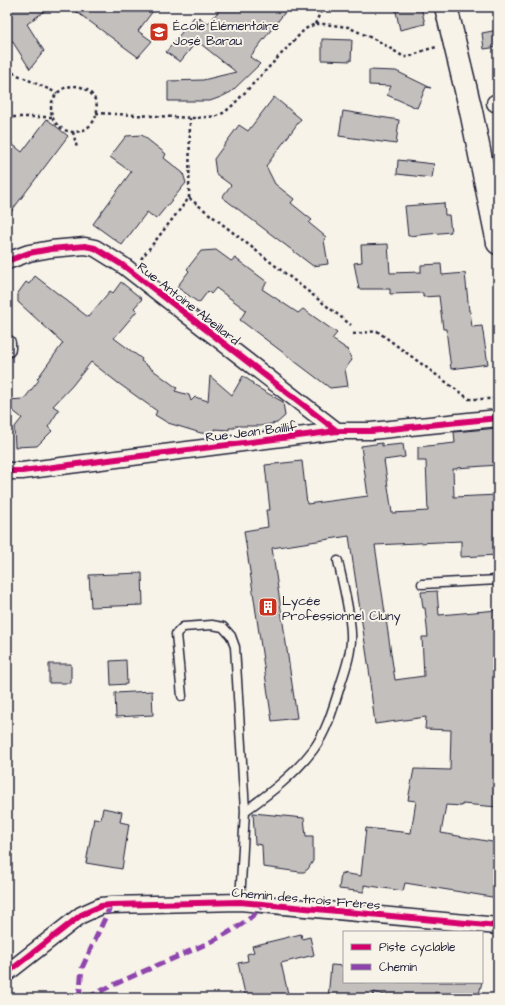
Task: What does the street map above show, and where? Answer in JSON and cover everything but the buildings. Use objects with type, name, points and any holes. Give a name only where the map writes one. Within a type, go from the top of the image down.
[{"type":"main road","points":[[446,7],[472,111],[498,242]]},
{"type":"street","name":"Rue Antoine Abeillard","points":[[8,262],[29,253],[51,249],[84,246],[96,248],[131,272],[337,431]]},
{"type":"street","points":[[7,343],[7,348]]},
{"type":"street","name":"Rue Jean Baillif","points":[[7,471],[22,471],[337,431],[371,430],[498,418]]},
{"type":"street","name":"Chemin des trois Frères","points":[[7,973],[81,915],[101,906],[111,905],[240,902],[498,926]]},
{"type":"lane","points":[[245,811],[271,793],[293,774],[313,750],[328,721],[348,661],[351,634],[347,603],[338,561]]},
{"type":"lane","points":[[422,584],[498,580]]},
{"type":"lane","points":[[182,696],[176,634],[183,627],[212,625],[223,627],[231,636],[235,647],[245,811],[240,902]]},
{"type":"path","points":[[315,24],[323,7]]},
{"type":"path","points":[[96,113],[190,118],[218,116],[225,112],[305,29],[315,24],[348,27],[380,42],[404,57],[455,43]]},
{"type":"path","points":[[7,70],[57,93]]},
{"type":"path","points":[[72,86],[80,87],[87,90],[93,96],[96,104],[96,113],[94,121],[88,127],[80,131],[66,131],[59,127],[52,118],[52,100],[57,93],[64,88],[72,86]]},
{"type":"path","points":[[7,117],[52,118]]},
{"type":"path","points":[[131,272],[189,198],[190,118]]},
{"type":"path","points":[[73,132],[77,148]]},
{"type":"path","points":[[189,198],[351,325]]},
{"type":"path","points":[[353,334],[377,331],[469,399],[498,398]]},
{"type":"marked path","points":[[87,998],[226,934],[246,921],[264,904]]},
{"type":"marked path","points":[[79,998],[82,968],[111,905]]},
{"type":"cycle path","points":[[7,261],[29,253],[51,249],[85,246],[95,248],[124,266],[337,431]]},
{"type":"cycle path","points":[[7,471],[22,471],[337,431],[371,431],[498,418]]},
{"type":"cycle path","points":[[7,973],[81,915],[101,906],[111,905],[240,902],[498,926]]},
{"type":"place","name":"École Élémentaire José Barau","points":[[159,32]]},
{"type":"place","name":"Lycée Professionnel Cluny","points":[[268,607]]}]
